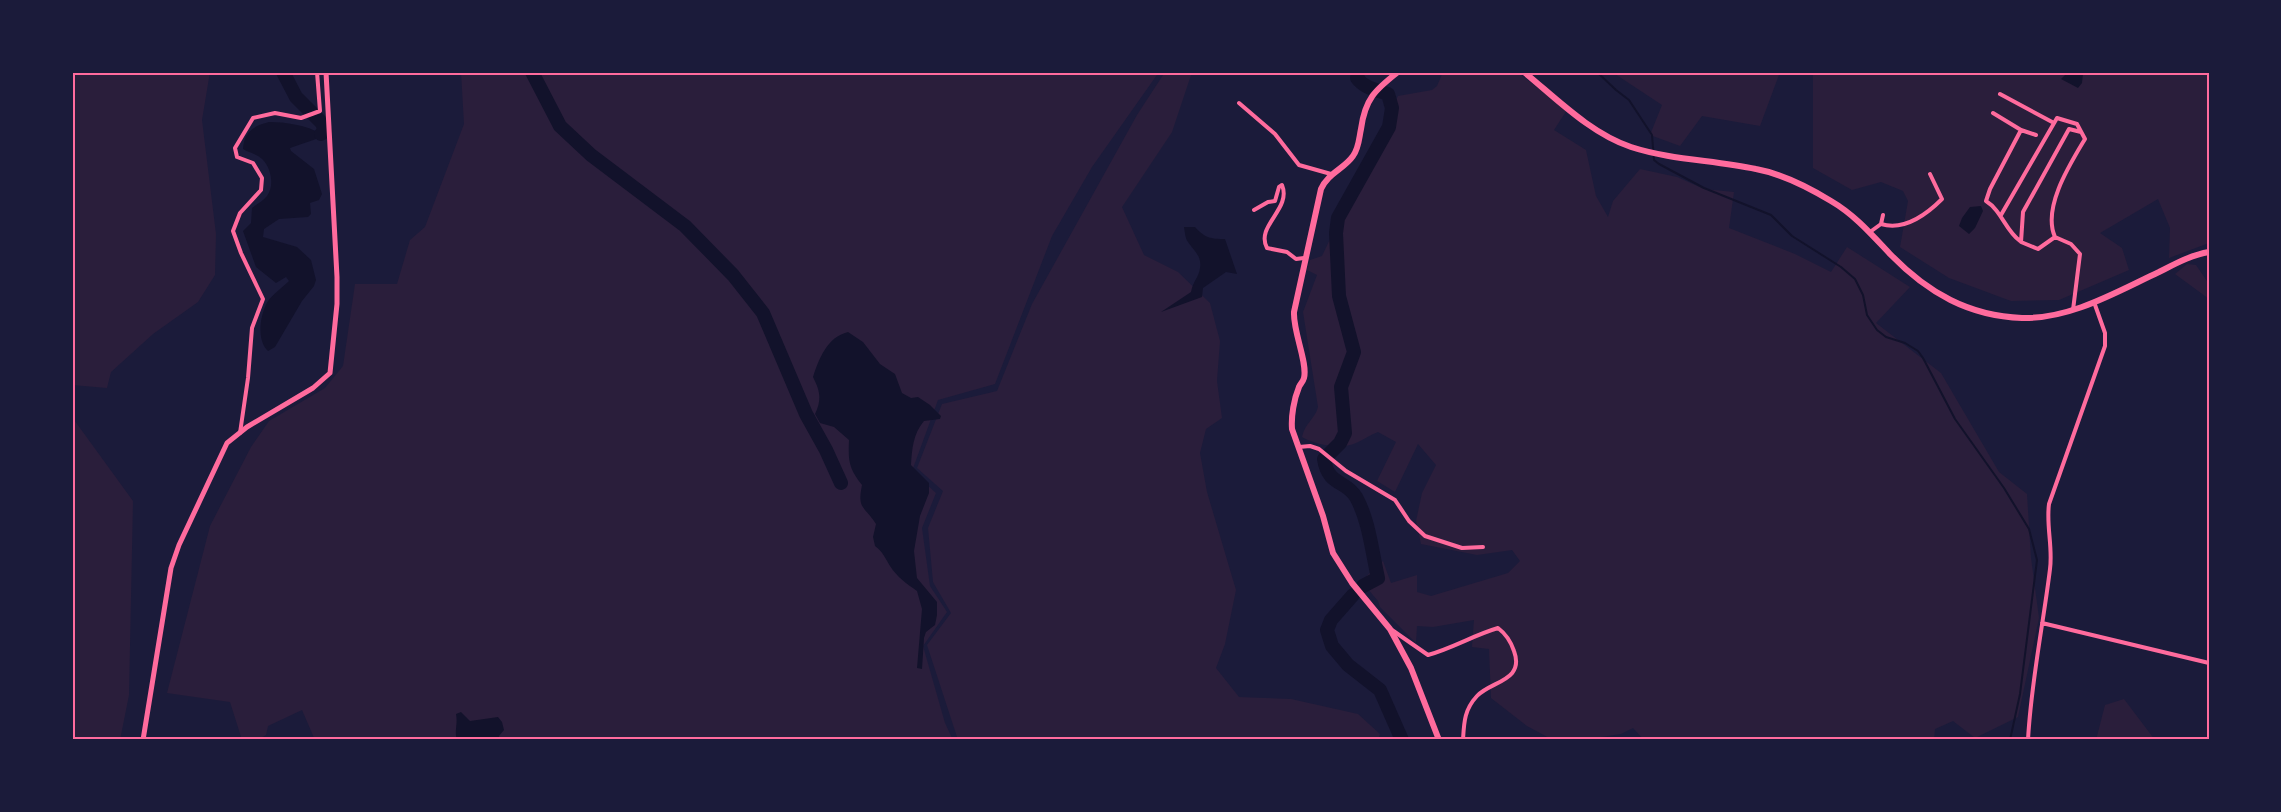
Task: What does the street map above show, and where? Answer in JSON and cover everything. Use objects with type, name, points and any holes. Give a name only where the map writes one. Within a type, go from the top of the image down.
[{"type":"main road","points":[[1398,72],[1377,90],[1365,107],[1357,149],[1347,163],[1331,174],[1321,189],[1304,258],[1293,323],[1303,363],[1304,378],[1299,387],[1291,419],[1292,429],[1323,516],[1333,553],[1352,583],[1390,629],[1411,668],[1439,740]]},
{"type":"main road","points":[[1524,72],[1586,123],[1617,141],[1647,151],[1780,175],[1833,202],[1870,232],[1919,282],[1952,302],[1983,313],[2014,317],[2048,316],[2073,310],[2187,258],[2209,252]]},
{"type":"street","points":[[240,433],[252,328],[263,299],[233,231],[240,213],[261,190],[262,178],[253,163],[237,158],[235,148],[253,118],[275,113],[301,118],[320,111],[317,72]]},
{"type":"street","points":[[143,740],[171,568],[179,545],[227,443],[313,388],[330,372],[337,304],[337,277],[326,72]]},
{"type":"street","points":[[2000,94],[2054,123]]},
{"type":"street","points":[[1239,103],[1275,134],[1299,165],[1331,174]]},
{"type":"street","points":[[1993,113],[2021,130],[2036,135]]},
{"type":"street","points":[[2001,215],[2056,118],[2077,124],[2085,139],[2059,187],[2050,227],[2055,237],[2071,244],[2080,254],[2073,310]]},
{"type":"street","points":[[2021,242],[2023,212],[2069,129],[2081,132]]},
{"type":"street","points":[[2021,130],[1986,201],[1995,207],[2010,233],[2021,242],[2037,249],[2055,237]]},
{"type":"street","points":[[1881,224],[1891,227],[1906,224],[1933,208],[1942,199],[1930,174]]},
{"type":"street","points":[[1254,210],[1268,202],[1275,201],[1279,187],[1282,185],[1284,189],[1282,201],[1277,214],[1264,233],[1264,242],[1267,248],[1287,252],[1296,260],[1304,258]]},
{"type":"street","points":[[1870,232],[1881,224],[1883,214]]},
{"type":"street","points":[[2028,740],[2030,700],[2050,567],[2047,519],[2049,504],[2105,346],[2105,333],[2094,302]]},
{"type":"street","points":[[1299,447],[1310,446],[1319,449],[1347,471],[1395,500],[1409,521],[1425,536],[1462,548],[1483,548]]},
{"type":"street","points":[[2042,623],[2209,663]]},
{"type":"street","points":[[1390,629],[1428,655],[1498,628],[1505,634],[1516,660],[1514,670],[1510,676],[1478,695],[1463,720],[1464,740]]},
{"type":"shaded area","points":[[72,72],[210,72],[202,120],[216,234],[215,275],[198,302],[153,334],[111,372],[107,388],[72,385]]},
{"type":"shaded area","points":[[461,72],[1159,72],[1092,167],[1052,236],[995,384],[938,400],[912,471],[936,493],[922,528],[930,586],[947,612],[923,646],[945,723],[953,740],[315,740],[302,710],[268,726],[266,735],[257,740],[242,740],[230,702],[167,693],[210,526],[251,447],[269,421],[325,388],[343,366],[355,284],[397,284],[410,240],[425,227],[464,124]]},
{"type":"shaded area","points":[[1165,72],[1192,72],[1172,132],[1122,207],[1144,255],[1178,272],[1210,303],[1220,341],[1217,381],[1222,418],[1206,429],[1200,453],[1207,492],[1236,590],[1225,644],[1216,668],[1239,697],[1291,699],[1358,714],[1380,734],[1378,740],[958,740],[927,645],[951,613],[933,582],[928,528],[943,491],[917,468],[942,404],[997,391],[1032,304],[1137,115]]},
{"type":"shaded area","points":[[1443,72],[1517,72],[1567,110],[1554,130],[1586,150],[1596,196],[1608,217],[1613,201],[1640,169],[1677,177],[1704,189],[1734,192],[1729,228],[1795,254],[1831,272],[1847,247],[1910,287],[1876,323],[1941,373],[1999,472],[2027,494],[2031,558],[2039,618],[2018,717],[1975,738],[1953,721],[1935,729],[1934,740],[1644,740],[1633,728],[1621,734],[1581,740],[1553,740],[1527,726],[1491,698],[1489,649],[1472,647],[1474,620],[1433,627],[1417,626],[1416,643],[1380,607],[1378,601],[1361,581],[1383,561],[1391,583],[1417,575],[1417,592],[1431,596],[1508,573],[1520,561],[1512,550],[1477,555],[1421,544],[1416,521],[1422,493],[1436,465],[1418,444],[1395,492],[1377,481],[1396,442],[1378,432],[1356,443],[1343,446],[1321,444],[1302,437],[1318,407],[1303,312],[1317,275],[1307,270],[1310,260],[1322,256],[1398,96],[1432,90],[1437,86]]},
{"type":"shaded area","points":[[1612,72],[1780,72],[1760,126],[1702,116],[1680,146],[1650,135],[1662,105]]},
{"type":"shaded area","points":[[1813,72],[2209,72],[2209,243],[2169,258],[2170,228],[2158,199],[2100,233],[2122,248],[2129,270],[2059,300],[2011,301],[1949,278],[1900,247],[1908,201],[1903,191],[1881,182],[1852,190],[1813,168]]},
{"type":"shaded area","points":[[2068,72],[2083,74],[2082,83],[2078,88],[2061,79]]},
{"type":"shaded area","points":[[269,122],[309,128],[321,134],[322,137],[290,148],[314,169],[322,194],[319,200],[310,203],[311,214],[308,217],[279,219],[264,229],[263,237],[297,247],[311,260],[316,280],[275,347],[268,351],[262,340],[260,327],[265,306],[270,298],[289,281],[286,277],[276,283],[256,267],[243,231],[251,223],[252,208],[270,191],[271,179],[265,162],[243,149],[247,134]]},
{"type":"shaded area","points":[[1981,206],[1983,211],[1975,228],[1969,234],[1959,226],[1962,218],[1970,207]]},
{"type":"shaded area","points":[[1184,227],[1195,227],[1208,237],[1225,239],[1237,274],[1226,272],[1203,288],[1202,297],[1161,312],[1191,292],[1199,271],[1200,260],[1187,240]]},
{"type":"shaded area","points":[[2187,264],[2196,265],[2209,284],[2209,299],[2175,274]]},
{"type":"shaded area","points":[[848,332],[863,342],[880,364],[895,374],[902,393],[911,398],[918,397],[941,416],[940,419],[924,421],[920,426],[911,459],[911,465],[929,483],[929,493],[920,516],[914,551],[917,578],[937,602],[935,625],[926,632],[924,638],[922,669],[917,668],[922,609],[917,591],[896,574],[875,546],[873,537],[876,524],[861,503],[862,485],[850,464],[849,440],[834,427],[820,423],[815,414],[819,404],[819,395],[813,377],[818,363],[829,344]]},
{"type":"shaded area","points":[[72,417],[133,501],[129,695],[120,740],[72,740]]},
{"type":"shaded area","points":[[2124,699],[2155,740],[2096,740],[2105,705]]},
{"type":"shaded area","points":[[461,712],[470,721],[498,717],[504,730],[499,736],[500,740],[457,740],[456,714]]},
{"type":"waterway","points":[[283,72],[296,97],[322,123],[325,131],[321,134]]},
{"type":"waterway","points":[[532,72],[560,126],[591,155],[685,226],[733,275],[763,313],[806,414],[841,483]]},
{"type":"waterway","points":[[1358,72],[1357,78],[1363,84],[1388,94],[1392,108],[1389,127],[1338,218],[1336,233],[1339,296],[1354,352],[1341,387],[1345,433],[1340,443],[1324,459],[1329,474],[1352,492],[1364,516],[1378,578],[1363,586]]},
{"type":"waterway","points":[[1597,72],[1629,100],[1652,135],[1654,160],[1704,188],[1771,215],[1792,236],[1841,267],[1855,279],[1863,295],[1867,315],[1877,330],[1886,337],[1905,343],[1918,351],[1955,419],[2004,488],[2029,529],[2037,560],[2020,694],[2010,740]]},
{"type":"waterway","points":[[1353,595],[1331,620],[1327,630],[1332,646],[1348,665],[1380,690],[1402,740]]}]
